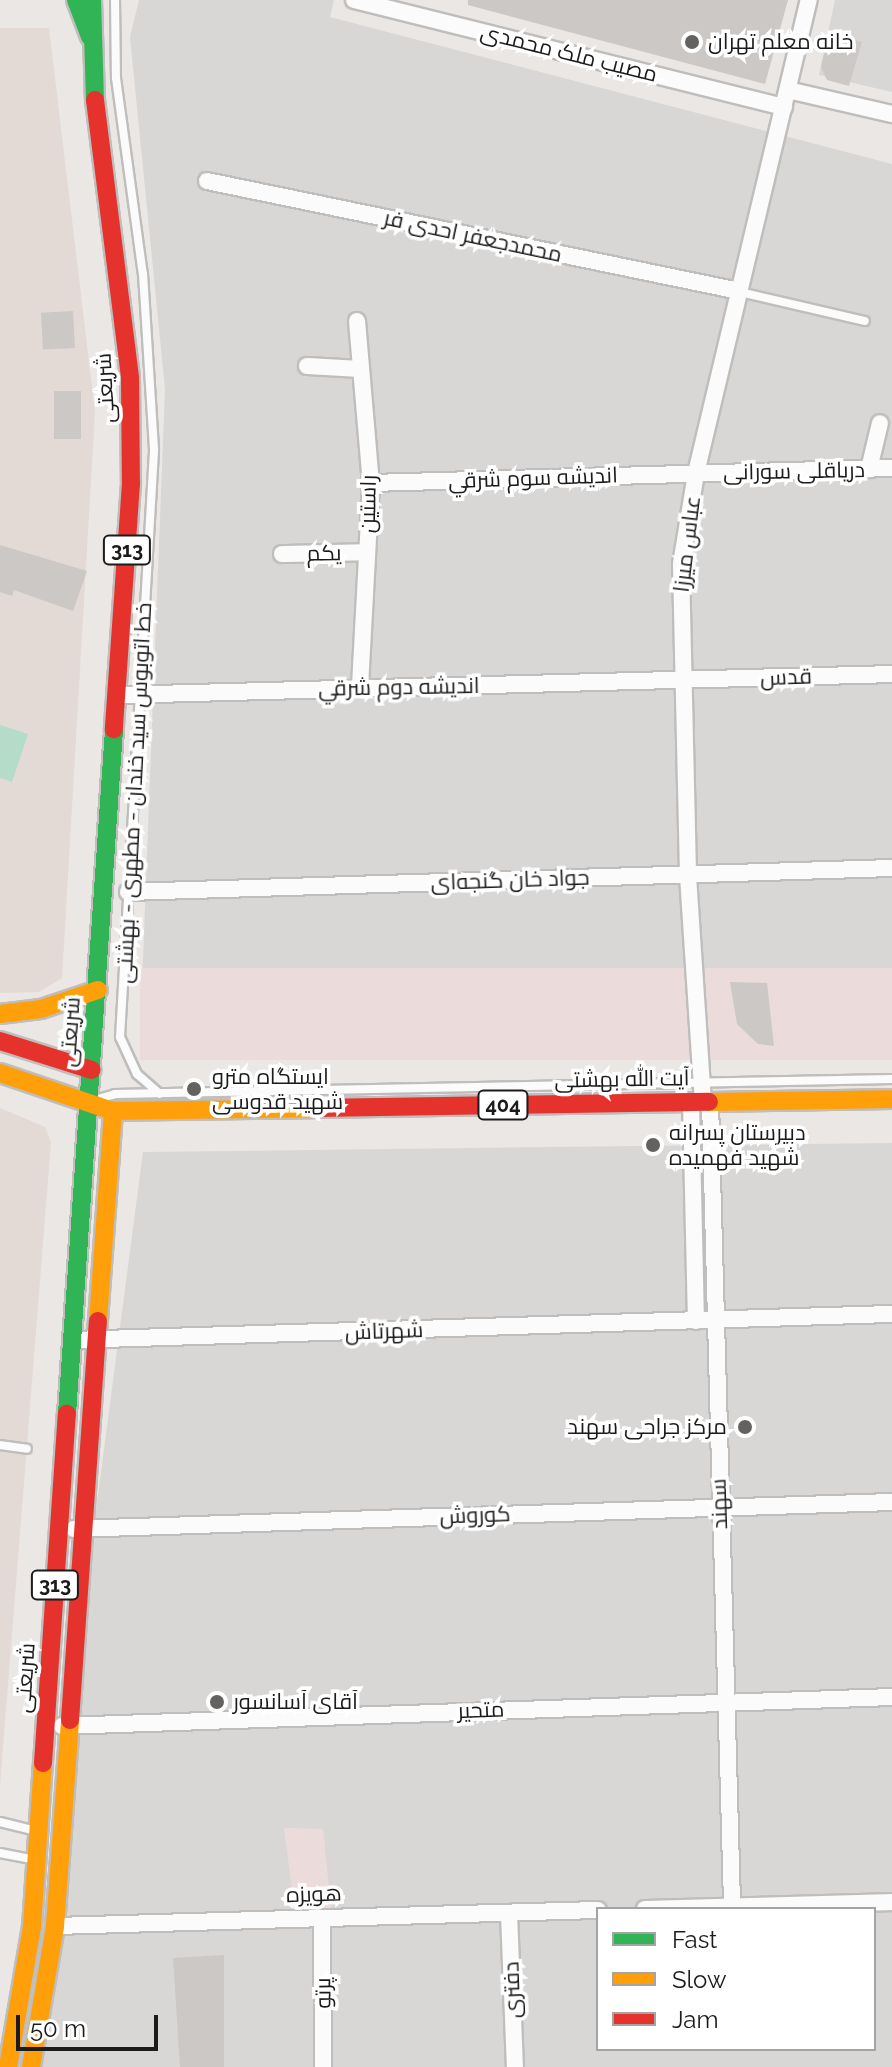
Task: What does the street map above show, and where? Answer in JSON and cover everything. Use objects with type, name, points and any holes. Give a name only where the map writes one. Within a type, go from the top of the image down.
[{"type":"main road","points":[[76,0],[91,37]]},
{"type":"main road","name":"شریعتی","points":[[8,2067],[32,1927],[131,483],[130,378],[91,37],[92,0]]},
{"type":"main road","points":[[104,892],[128,892]]},
{"type":"main road","points":[[0,1014],[41,1009],[98,990]]},
{"type":"main road","points":[[0,1041],[92,1070]]},
{"type":"main road","points":[[0,1073],[113,1111]]},
{"type":"main road","name":"آیت الله بهشتی","points":[[113,1111],[892,1099]]},
{"type":"main road","name":"313","points":[[31,2067],[55,1926],[113,1111]]},
{"type":"main road","name":"هویزه","points":[[32,1927],[55,1926]]},
{"type":"street","name":"مصیب ملک محمدی","points":[[354,0],[786,98],[892,114]]},
{"type":"street","name":"عباس میرزا","points":[[701,1102],[680,681],[681,564],[696,473],[809,0]]},
{"type":"street","name":"محمدجعفر احدی فر","points":[[207,181],[739,291]]},
{"type":"street","name":"راستین","points":[[357,321],[371,483],[360,688]]},
{"type":"street","points":[[307,366],[361,369]]},
{"type":"street","points":[[869,469],[880,423]]},
{"type":"street","name":"دریاقلی سورانی","points":[[696,473],[892,468]]},
{"type":"street","name":"اندیشه سوم شرقي","points":[[371,483],[696,473]]},
{"type":"street","name":"یکم","points":[[282,554],[367,552]]},
{"type":"street","name":"قدس","points":[[680,681],[892,674]]},
{"type":"street","name":"انديشه دوم شرقي","points":[[118,695],[680,681]]},
{"type":"street","name":"جواد خان گنجه‌ای","points":[[128,892],[892,868]]},
{"type":"street","name":"سهند","points":[[701,1102],[705,1321],[719,1506],[732,1906]]},
{"type":"street","name":"شهرتاش","points":[[72,1340],[892,1314]]},
{"type":"street","name":"کوروش","points":[[59,1530],[892,1502]]},
{"type":"street","name":"متحیر","points":[[45,1726],[892,1697]]},
{"type":"street","points":[[703,1907],[892,1902]]},
{"type":"street","name":"هویزه","points":[[55,1926],[596,1910]]},
{"type":"street","name":"دفتری","points":[[509,1913],[515,2067]]},
{"type":"street","name":"پرتو","points":[[322,1918],[323,2067]]},
{"type":"lane","name":"خط اتوبوس سید خندان - مطهری - بهشتی","points":[[115,0],[116,78],[143,274],[153,419],[120,1037],[137,1074],[160,1094]]},
{"type":"lane","points":[[739,291],[865,321]]},
{"type":"lane","points":[[89,1102],[115,1094],[892,1079]]},
{"type":"lane","points":[[0,1445],[27,1449]]},
{"type":"lane","points":[[0,1822],[38,1831]]},
{"type":"lane","points":[[0,1853],[36,1860]]},
{"type":"shaded area","points":[[139,0],[334,0],[330,17],[892,164],[892,968],[183,993],[142,984],[165,389],[130,37]]},
{"type":"shaded area","points":[[835,0],[892,0],[892,92],[819,75]]},
{"type":"shaded area","points":[[0,28],[49,28],[95,412],[62,978],[39,992],[0,993]]},
{"type":"shaded area","points":[[140,968],[892,968],[892,1060],[140,1060]]},
{"type":"shaded area","points":[[0,1108],[45,1127],[51,1142],[0,1785]]},
{"type":"shaded area","points":[[892,1143],[892,2067],[23,2067],[143,1152]]},
{"type":"shaded area","points":[[284,1828],[323,1829],[332,1918],[296,1919]]},
{"type":"green space","points":[[0,725],[28,734],[12,782],[0,778]]},
{"type":"building","name":"خانه معلم تهران","points":[[468,0],[788,0],[765,84],[468,5]]},
{"type":"building","points":[[829,33],[862,42],[849,86],[827,80],[821,67]]},
{"type":"building","points":[[73,311],[75,348],[43,350],[41,313]]},
{"type":"building","points":[[54,391],[81,391],[81,439],[54,439]]},
{"type":"building","points":[[0,545],[87,571],[73,611],[14,590],[12,596],[0,592]]},
{"type":"building","points":[[730,982],[767,983],[774,1046],[758,1044],[737,1024]]},
{"type":"building","points":[[224,1955],[224,2067],[180,2067],[173,1958]]},
{"type":"traffic: fast","points":[[76,0],[90,36]]},
{"type":"traffic: fast","points":[[92,0],[95,100]]},
{"type":"traffic: fast","points":[[67,1414],[114,729]]},
{"type":"traffic: slow","points":[[0,1014],[41,1009],[98,990]]},
{"type":"traffic: slow","points":[[0,1073],[113,1111],[317,1108]]},
{"type":"traffic: slow","points":[[709,1102],[892,1099]]},
{"type":"traffic: slow","points":[[98,1321],[113,1111]]},
{"type":"traffic: slow","points":[[31,2067],[55,1926],[70,1720]]},
{"type":"traffic: slow","points":[[8,2067],[32,1927],[43,1763]]},
{"type":"traffic: jam","points":[[95,100],[130,378],[131,483],[114,729]]},
{"type":"traffic: jam","points":[[0,1041],[92,1070]]},
{"type":"traffic: jam","points":[[317,1108],[709,1102]]},
{"type":"traffic: jam","points":[[70,1720],[98,1321]]},
{"type":"traffic: jam","points":[[43,1763],[67,1414]]},
{"type":"place","name":"خانه معلم تهران","points":[[692,42]]},
{"type":"place","name":"ایستگاه مترو شهید قدوسی","points":[[194,1089]]},
{"type":"place","name":"دبیرستان پسرانه شهید فهمیده","points":[[653,1145]]},
{"type":"place","name":"مرکز جراحی سهند","points":[[745,1427]]},
{"type":"place","name":"آقای آسانسور","points":[[217,1702]]}]
